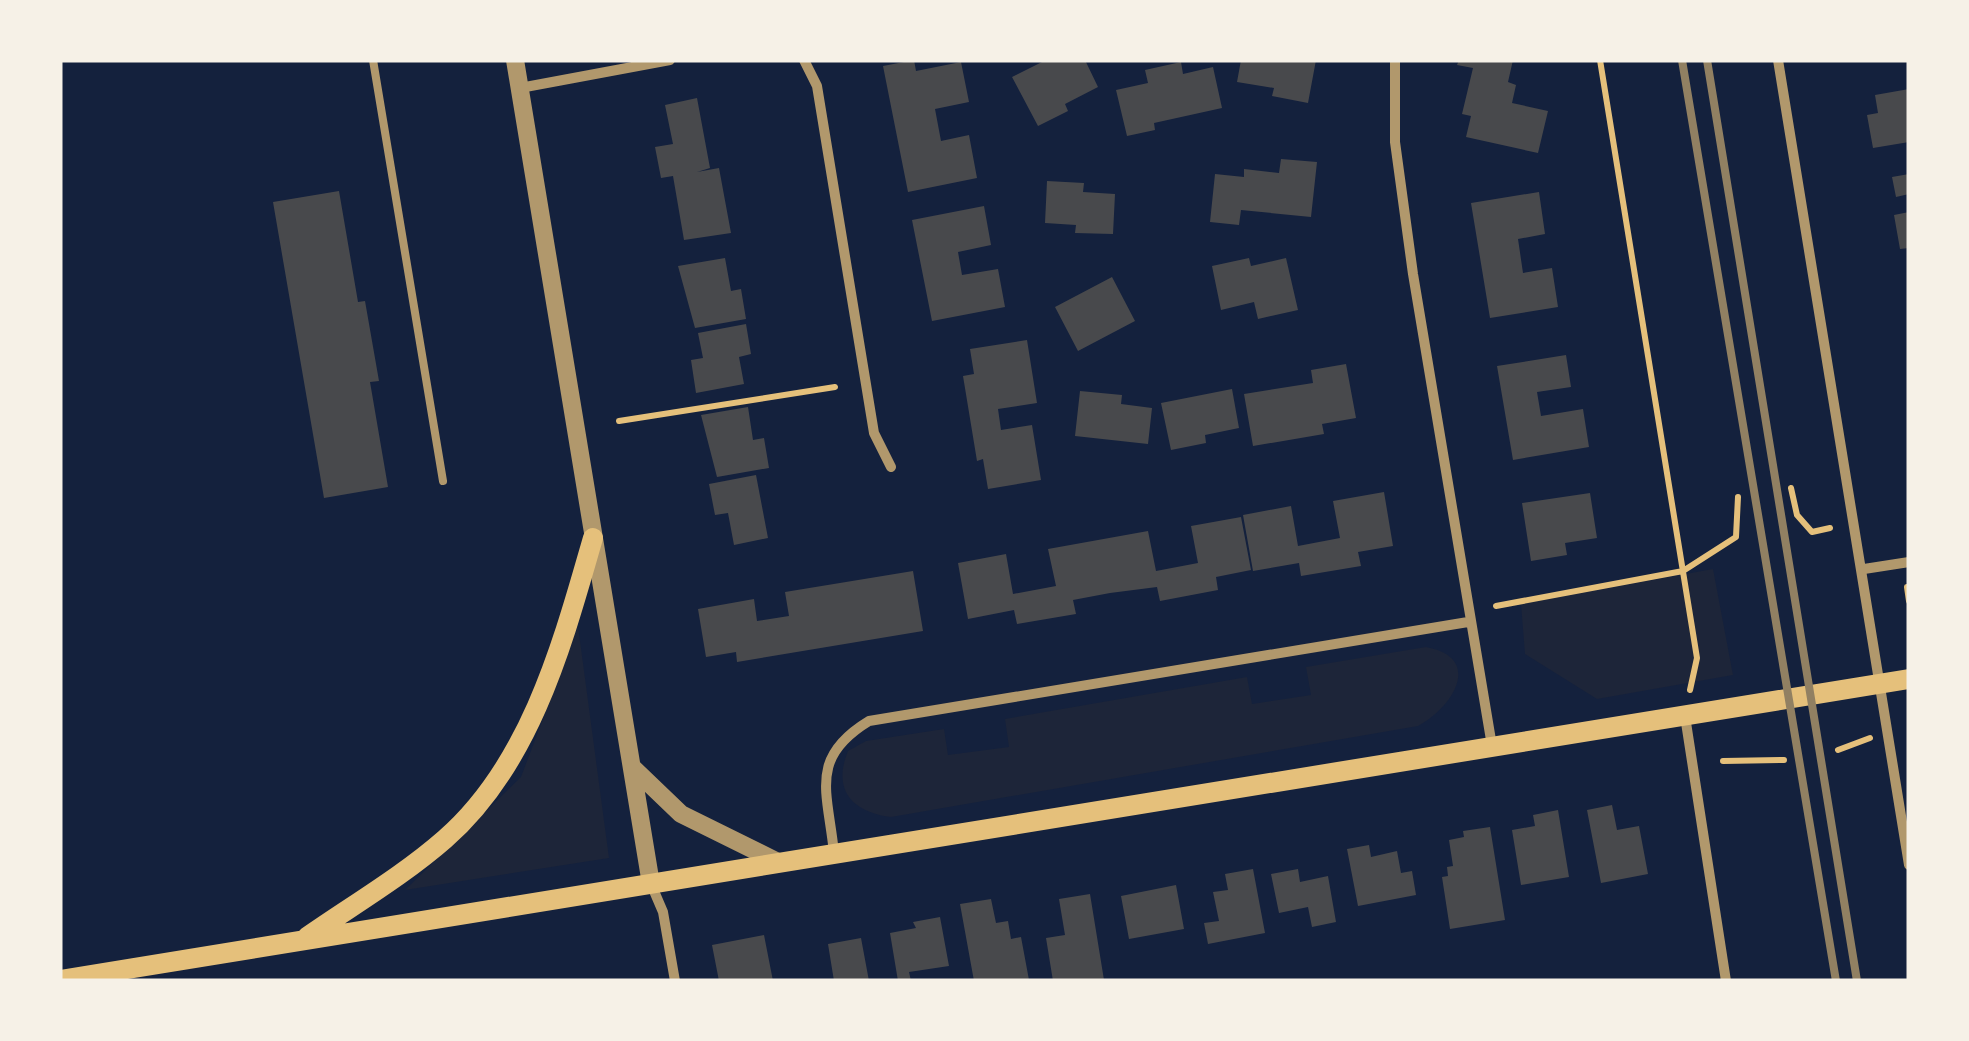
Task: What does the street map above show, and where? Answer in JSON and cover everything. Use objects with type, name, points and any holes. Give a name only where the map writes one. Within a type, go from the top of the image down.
[{"type":"main road","points":[[302,941],[447,838],[486,791],[543,692],[594,538]]},
{"type":"main road","points":[[60,980],[1909,679]]},
{"type":"street","points":[[515,60],[651,884],[663,912],[674,981]]},
{"type":"street","points":[[520,88],[670,60]]},
{"type":"street","points":[[804,60],[817,86],[874,432],[891,467]]},
{"type":"street","points":[[1395,60],[1395,142],[1468,622],[1492,747]]},
{"type":"street","points":[[1780,60],[1909,866]]},
{"type":"street","points":[[1864,570],[1909,562]]},
{"type":"street","points":[[834,854],[826,766],[844,736],[870,721],[1468,622]]},
{"type":"street","points":[[1685,716],[1726,981]]},
{"type":"street","points":[[631,766],[681,814],[725,840],[780,863]]},
{"type":"lane","points":[[373,60],[443,481]]},
{"type":"path","points":[[1600,60],[1697,658],[1685,716]]},
{"type":"path","points":[[619,421],[835,386]]},
{"type":"path","points":[[1791,488],[1797,516],[1812,532],[1830,528]]},
{"type":"path","points":[[1496,606],[1683,572],[1736,537],[1738,496]]},
{"type":"path","points":[[1907,587],[1909,601]]},
{"type":"path","points":[[1838,750],[1871,738]]},
{"type":"path","points":[[1723,761],[1784,760]]},
{"type":"shaded area","points":[[1713,569],[1733,675],[1597,699],[1525,654],[1521,604]]},
{"type":"shaded area","points":[[578,626],[609,858],[405,890],[521,777]]},
{"type":"shaded area","points":[[1426,647],[1454,661],[1457,684],[1442,707],[1418,726],[891,817],[856,804],[844,788],[842,777],[848,751],[866,741],[944,729],[948,755],[1009,747],[1005,719],[1247,677],[1252,704],[1311,695],[1306,667]]},
{"type":"building","points":[[914,60],[916,71],[961,62],[969,102],[935,109],[941,141],[969,135],[977,178],[908,192],[883,66]]},
{"type":"building","points":[[1046,60],[1085,60],[1098,87],[1065,104],[1068,111],[1038,126],[1012,77]]},
{"type":"building","points":[[1241,60],[1316,60],[1308,103],[1272,96],[1274,88],[1237,82]]},
{"type":"building","points":[[1459,60],[1513,60],[1508,82],[1516,85],[1512,103],[1548,111],[1538,153],[1466,137],[1471,116],[1462,114],[1473,68],[1457,65]]},
{"type":"building","points":[[1181,62],[1183,74],[1213,67],[1222,108],[1154,123],[1155,130],[1127,136],[1116,90],[1148,83],[1145,70]]},
{"type":"building","points":[[1909,89],[1909,142],[1873,148],[1867,115],[1878,113],[1875,95]]},
{"type":"building","points":[[697,98],[710,168],[697,172],[719,168],[731,233],[684,240],[673,176],[661,178],[655,147],[673,144],[665,105]]},
{"type":"building","points":[[1281,159],[1317,162],[1311,217],[1241,210],[1239,225],[1210,222],[1215,174],[1244,177],[1244,169],[1279,173]]},
{"type":"building","points":[[1909,174],[1909,194],[1896,197],[1892,177]]},
{"type":"building","points":[[1047,181],[1084,183],[1083,192],[1115,194],[1113,234],[1075,233],[1076,225],[1045,223]]},
{"type":"building","points":[[339,191],[358,302],[365,301],[379,381],[370,382],[388,487],[324,498],[273,202]]},
{"type":"building","points":[[1539,192],[1545,234],[1518,239],[1523,273],[1552,268],[1558,307],[1490,318],[1471,203]]},
{"type":"building","points":[[984,206],[991,245],[958,252],[962,275],[998,269],[1005,307],[932,321],[912,220]]},
{"type":"building","points":[[1909,212],[1909,248],[1900,249],[1894,215]]},
{"type":"building","points":[[725,258],[731,291],[741,289],[746,319],[695,328],[678,266]]},
{"type":"building","points":[[1249,258],[1251,266],[1286,258],[1298,310],[1258,319],[1254,302],[1221,310],[1212,266]]},
{"type":"building","points":[[1112,277],[1135,321],[1078,351],[1055,307]]},
{"type":"building","points":[[746,324],[751,354],[739,357],[744,384],[696,393],[691,360],[703,358],[698,333]]},
{"type":"building","points":[[1027,340],[1037,403],[998,409],[1001,430],[1032,425],[1041,480],[988,489],[983,459],[977,461],[963,376],[974,374],[970,349]]},
{"type":"building","points":[[1566,355],[1571,387],[1537,392],[1541,416],[1583,409],[1589,447],[1513,460],[1497,366]]},
{"type":"building","points":[[1346,364],[1356,418],[1322,424],[1324,434],[1253,446],[1244,394],[1313,383],[1311,370]]},
{"type":"building","points":[[1232,389],[1239,428],[1205,435],[1206,443],[1171,450],[1161,403]]},
{"type":"building","points":[[1080,391],[1122,395],[1121,404],[1152,408],[1148,444],[1075,436]]},
{"type":"building","points":[[748,407],[753,440],[764,438],[769,468],[717,477],[701,415]]},
{"type":"building","points":[[756,475],[768,538],[734,545],[728,513],[715,515],[709,484]]},
{"type":"building","points":[[1384,492],[1393,546],[1358,552],[1361,566],[1301,576],[1299,563],[1253,571],[1243,515],[1291,506],[1298,546],[1340,538],[1333,501]]},
{"type":"building","points":[[1590,493],[1597,538],[1565,543],[1567,555],[1531,561],[1522,503]]},
{"type":"building","points":[[1241,517],[1251,570],[1216,577],[1218,590],[1160,601],[1157,587],[1110,593],[1073,600],[1076,614],[1017,624],[1014,610],[968,619],[958,563],[1006,554],[1013,594],[1056,586],[1048,549],[1148,531],[1156,571],[1198,563],[1191,526]]},
{"type":"building","points":[[913,571],[923,631],[737,662],[736,652],[706,657],[698,609],[754,599],[757,621],[789,616],[785,592]]},
{"type":"building","points":[[1612,805],[1617,830],[1639,826],[1648,874],[1601,883],[1587,810]]},
{"type":"building","points":[[1558,810],[1569,877],[1521,885],[1512,830],[1535,826],[1533,815]]},
{"type":"building","points":[[1490,827],[1505,920],[1450,929],[1442,877],[1448,876],[1447,867],[1453,866],[1449,840],[1464,837],[1463,831]]},
{"type":"building","points":[[1369,845],[1371,857],[1397,851],[1401,873],[1412,871],[1416,895],[1358,906],[1347,849]]},
{"type":"building","points":[[1253,869],[1265,933],[1208,944],[1204,923],[1219,921],[1213,892],[1228,890],[1225,874]]},
{"type":"building","points":[[1298,869],[1300,882],[1328,876],[1336,922],[1312,927],[1308,907],[1279,913],[1271,874]]},
{"type":"building","points":[[1176,885],[1184,929],[1129,939],[1121,896]]},
{"type":"building","points":[[1090,894],[1104,980],[1053,981],[1046,938],[1065,935],[1059,899]]},
{"type":"building","points":[[991,899],[996,923],[1008,921],[1011,939],[1021,937],[1029,980],[974,981],[960,904]]},
{"type":"building","points":[[940,917],[949,966],[909,972],[911,981],[898,981],[890,933],[916,928],[913,922]]},
{"type":"building","points":[[764,935],[773,981],[719,981],[712,945]]},
{"type":"building","points":[[861,938],[869,981],[834,981],[828,944]]},
{"type":"railway","points":[[1682,60],[1836,981]]},
{"type":"railway","points":[[1707,60],[1857,981]]}]
